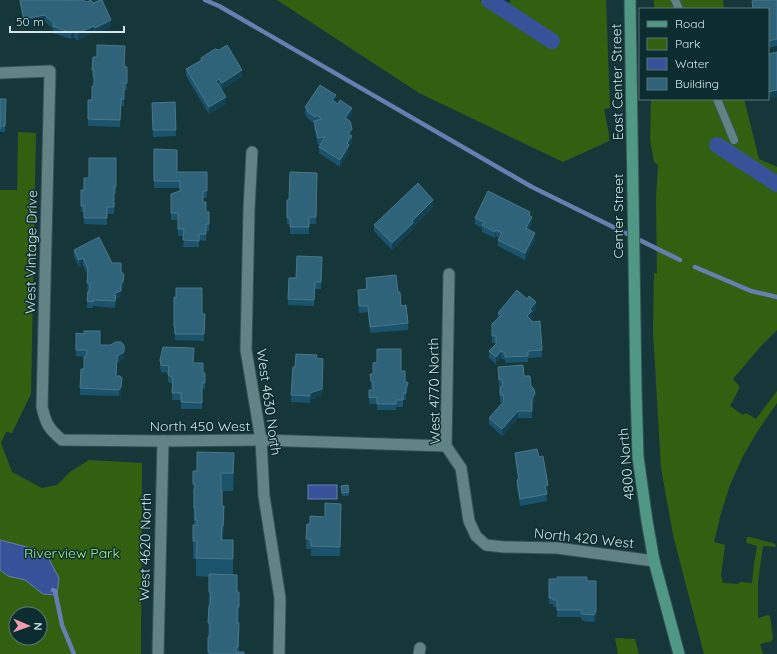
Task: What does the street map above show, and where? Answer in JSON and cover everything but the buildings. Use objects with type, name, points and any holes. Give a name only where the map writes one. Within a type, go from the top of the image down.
[{"type":"main road","name":"East Center Street","points":[[630,0],[633,163]]},
{"type":"main road","name":"Center Street","points":[[633,163],[634,268]]},
{"type":"main road","name":"4800 North","points":[[634,268],[638,457],[654,561],[679,654]]},
{"type":"street","name":"West Vintage Drive","points":[[0,73],[50,71],[42,407],[45,420],[52,431]]},
{"type":"street","name":"West 4630 North","points":[[252,152],[248,209],[246,350],[260,440],[264,496],[280,598],[279,654]]},
{"type":"street","name":"West 4770 North","points":[[449,274],[446,446],[461,468],[469,521],[476,536],[486,545]]},
{"type":"street","name":"North 450 West","points":[[52,431],[62,440],[260,440],[446,446]]},
{"type":"street","name":"West 4620 North","points":[[158,654],[163,441]]},
{"type":"street","name":"North 420 West","points":[[486,545],[504,547],[557,548],[654,561]]},
{"type":"lane","points":[[717,100],[734,140]]},
{"type":"green space","points":[[277,0],[479,0],[503,14],[511,0],[606,0],[610,108],[604,109],[609,141],[563,162],[419,93]]},
{"type":"green space","points":[[654,0],[723,0],[724,8],[654,8]]},
{"type":"green space","points":[[651,100],[744,100],[759,159],[777,167],[777,330],[761,346],[733,379],[739,386],[739,389],[730,406],[743,415],[746,413],[756,419],[777,391],[777,403],[743,456],[730,485],[714,542],[725,545],[721,576],[723,583],[738,584],[740,582],[752,583],[757,546],[747,543],[747,537],[776,545],[775,547],[763,546],[758,582],[758,618],[768,615],[770,616],[773,638],[772,641],[760,644],[763,654],[704,654],[673,535],[661,468],[653,331],[654,272],[657,274],[656,200],[658,165],[654,162],[650,139]]},
{"type":"green space","name":"Riverview Park","points":[[18,132],[36,133],[31,394],[12,433],[6,432],[1,443],[12,472],[42,488],[57,485],[70,472],[89,460],[142,463],[141,654],[0,654],[0,190],[17,190],[17,202]]},
{"type":"green space","points":[[615,638],[635,639],[639,654],[618,654]]},
{"type":"water","points":[[308,485],[337,485],[337,499],[308,499]]},
{"type":"water","points":[[0,540],[31,548],[48,557],[59,578],[57,595],[43,594],[25,580],[8,576],[0,570]]},
{"type":"waterway","points":[[205,0],[219,6],[532,187],[680,260]]},
{"type":"waterway","points":[[489,0],[552,41]]},
{"type":"waterway","points":[[717,145],[777,184]]},
{"type":"waterway","points":[[695,267],[751,291],[777,297]]},
{"type":"waterway","points":[[53,590],[55,591],[62,625],[74,654]]}]
